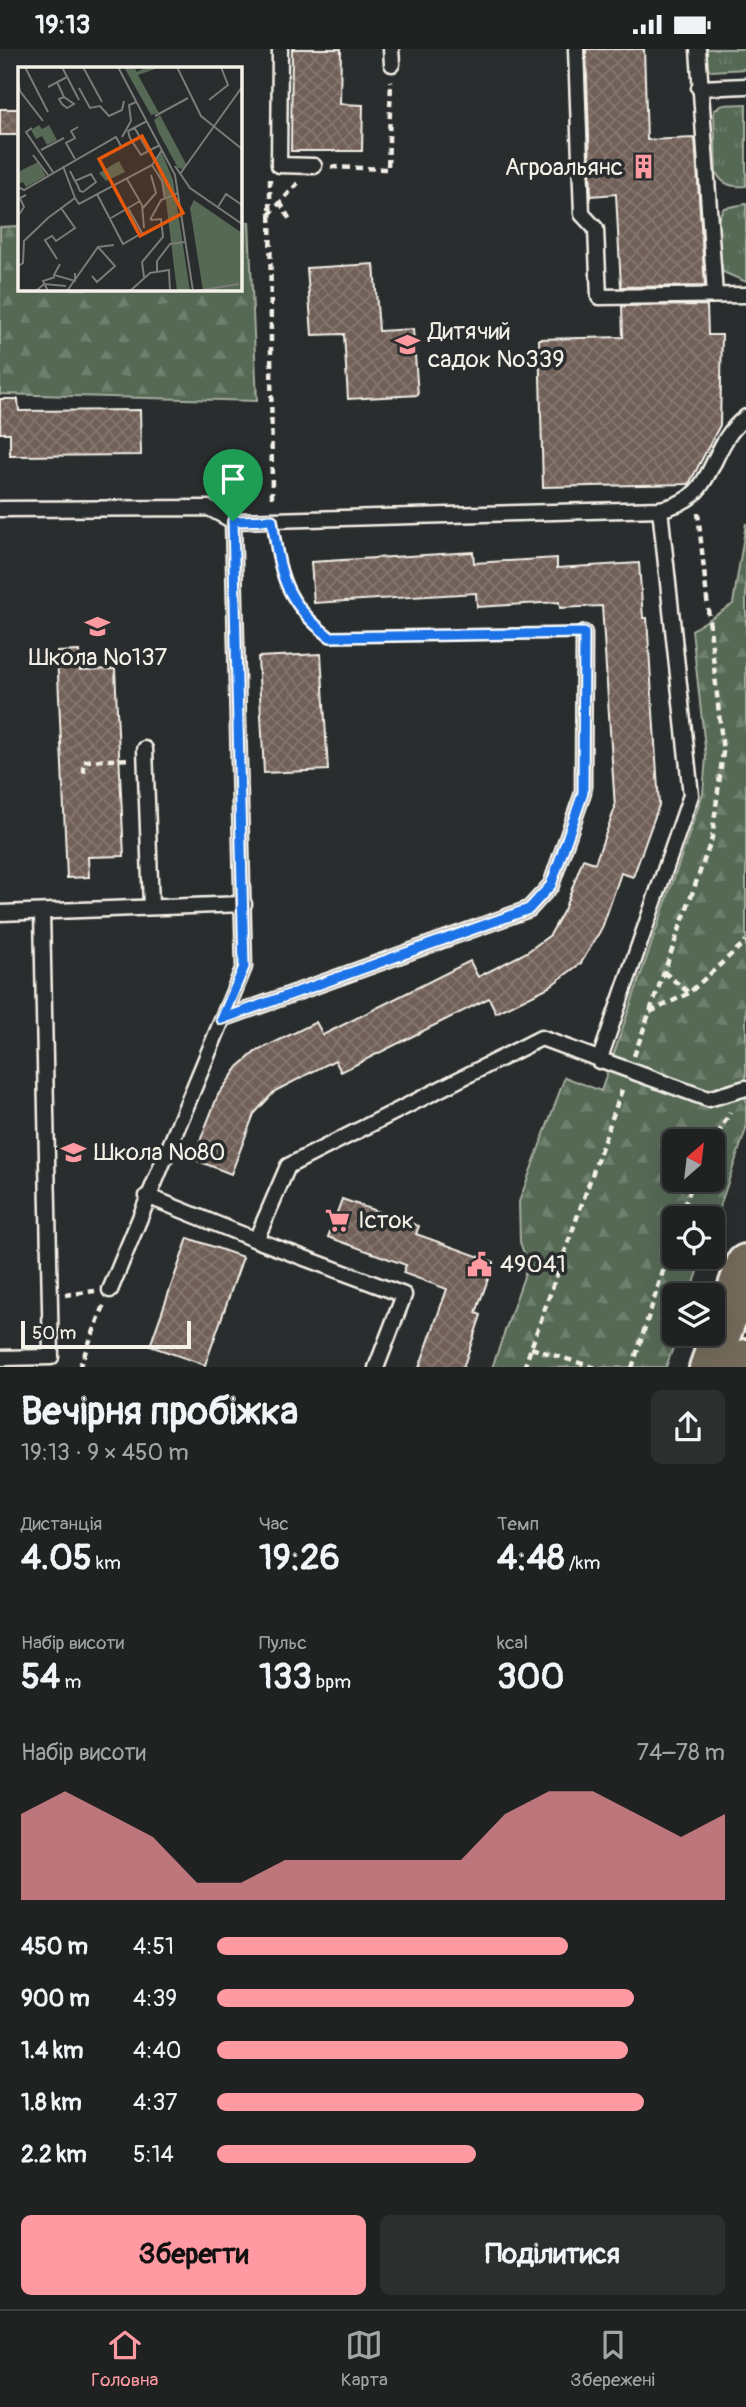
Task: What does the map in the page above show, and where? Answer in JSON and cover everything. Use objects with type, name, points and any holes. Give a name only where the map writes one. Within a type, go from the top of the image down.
[{"type":"main road","points":[[709,1367],[746,1264]]},
{"type":"main road","points":[[743,1367],[746,1359]]},
{"type":"lane","points":[[280,49],[279,165],[314,166]]},
{"type":"lane","points":[[576,49],[582,214],[596,229],[599,297],[746,295]]},
{"type":"lane","points":[[698,49],[715,295]]},
{"type":"lane","points":[[699,87],[746,86]]},
{"type":"lane","points":[[0,509],[209,508],[233,521],[660,509],[680,506],[696,494],[731,428],[746,417]]},
{"type":"lane","points":[[599,1061],[691,795],[660,509]]},
{"type":"lane","points":[[110,1290],[244,967],[233,521]]},
{"type":"lane","points":[[222,1019],[529,909],[551,885],[583,793],[584,633]]},
{"type":"lane","points":[[145,754],[151,906]]},
{"type":"lane","points":[[0,913],[244,904]]},
{"type":"lane","points":[[0,1358],[51,1357],[42,912]]},
{"type":"lane","points":[[256,1240],[288,1166],[541,1038],[708,1099],[742,1089]]},
{"type":"lane","points":[[148,1196],[404,1295],[376,1367]]},
{"type":"path","points":[[268,216],[314,166],[388,169],[391,56]]},
{"type":"path","points":[[270,178],[268,216],[272,520],[280,576],[310,621],[330,637],[584,633]]},
{"type":"path","points":[[280,202],[290,220]]},
{"type":"path","points":[[85,773],[84,761],[145,754]]},
{"type":"path","points":[[650,1012],[689,993],[746,941]]},
{"type":"path","points":[[664,972],[689,993]]},
{"type":"path","points":[[721,1129],[742,1089]]},
{"type":"path","points":[[632,1367],[664,1269]]},
{"type":"path","points":[[49,1297],[110,1290],[79,1367]]},
{"type":"path","points":[[531,1348],[596,1367]]},
{"type":"green space","points":[[703,49],[746,49],[746,69],[711,71],[704,64]]},
{"type":"green space","points":[[746,104],[746,186],[732,185],[721,180],[716,172],[714,111],[721,105]]},
{"type":"green space","points":[[746,204],[744,281],[723,272],[717,230],[724,208]]},
{"type":"green space","points":[[242,222],[249,222],[257,401],[0,394],[0,227],[18,226],[18,291],[242,291]]},
{"type":"green space","points":[[746,523],[746,1129],[725,1191],[725,1129],[662,1129],[662,1192],[725,1192],[720,1206],[662,1206],[662,1269],[699,1269],[694,1283],[662,1283],[662,1346],[674,1346],[666,1367],[492,1367],[528,1265],[520,1242],[519,1202],[565,1077],[601,1091],[703,793],[706,757],[692,630],[733,604]]},
{"type":"building","points":[[292,49],[341,49],[340,104],[363,105],[362,151],[291,151]]},
{"type":"building","name":"Агроальянс","points":[[586,49],[644,49],[647,140],[695,138],[705,286],[621,287],[616,194],[591,196]]},
{"type":"building","points":[[0,109],[18,109],[18,135],[0,135]]},
{"type":"building","points":[[374,264],[379,331],[413,329],[418,395],[348,399],[344,334],[312,335],[307,268]]},
{"type":"building","points":[[707,305],[708,335],[722,335],[720,425],[689,484],[543,487],[539,339],[623,337],[622,306]]},
{"type":"building","points":[[0,399],[18,399],[19,411],[140,410],[141,455],[10,456],[10,433],[0,433]]},
{"type":"building","points":[[473,552],[474,563],[557,558],[557,568],[639,563],[643,618],[647,618],[659,805],[633,877],[621,873],[602,928],[581,963],[549,987],[496,1013],[489,998],[341,1072],[335,1060],[275,1091],[254,1114],[231,1174],[193,1159],[218,1095],[238,1067],[255,1052],[316,1022],[323,1035],[470,961],[478,977],[527,952],[550,935],[564,910],[583,859],[595,863],[615,808],[602,606],[560,608],[559,602],[477,607],[476,593],[314,603],[311,562]]},
{"type":"building","points":[[79,651],[80,670],[115,669],[124,856],[88,857],[89,877],[67,878],[57,652]]},
{"type":"building","points":[[321,654],[328,770],[264,773],[258,657]]},
{"type":"building","points":[[342,1199],[419,1226],[416,1234],[494,1262],[476,1313],[481,1315],[463,1367],[419,1367],[447,1289],[403,1273],[406,1265],[328,1237]]},
{"type":"building","points":[[188,1238],[243,1257],[205,1365],[150,1346]]},
{"type":"place","name":"Агроальянс","points":[[643,167]]},
{"type":"place","name":"Дитячий садок №339","points":[[408,345]]},
{"type":"place","name":"Школа №137","points":[[98,626]]},
{"type":"place","name":"Школа №80","points":[[74,1152]]},
{"type":"place","name":"Істок","points":[[338,1220]]},
{"type":"place","name":"49041","points":[[480,1264]]},
{"type":"route","points":[[272,520],[280,576],[310,621],[330,637],[584,633],[583,793],[551,885],[529,909],[222,1019],[244,967],[233,521],[272,520]]}]
